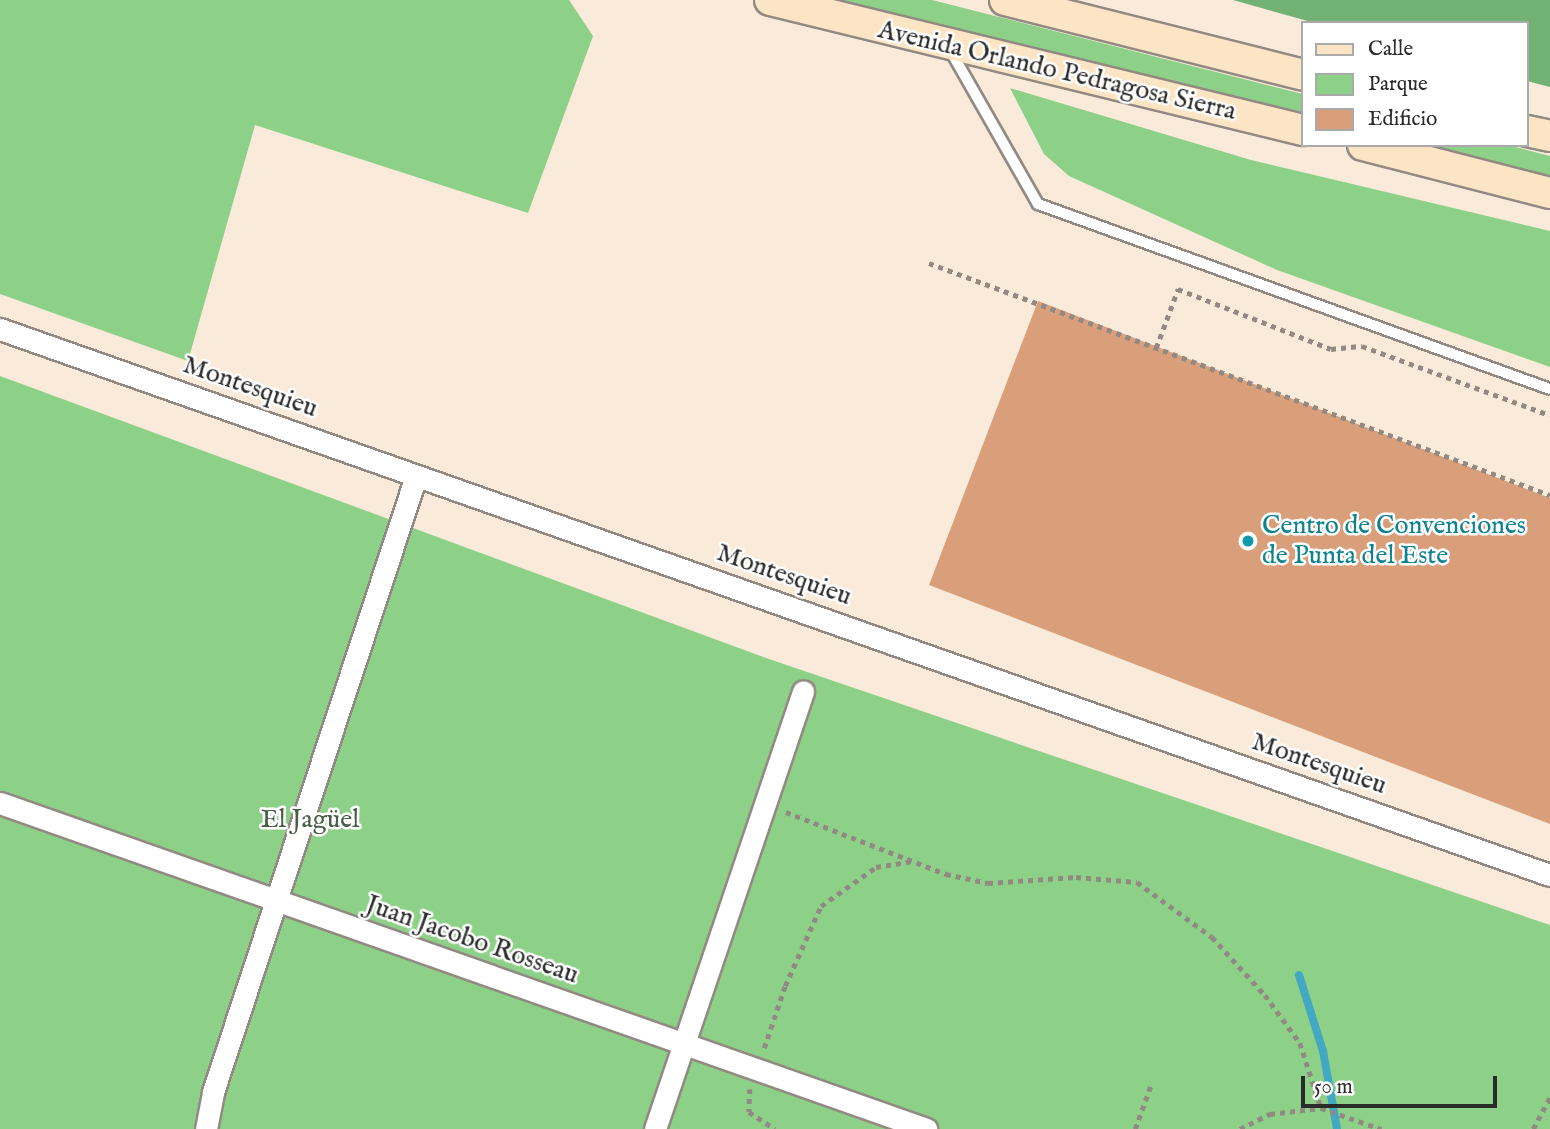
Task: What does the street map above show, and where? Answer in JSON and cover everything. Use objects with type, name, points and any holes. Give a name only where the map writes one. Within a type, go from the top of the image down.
[{"type":"street","name":"Avenida Orlando Pedragosa Sierra","points":[[770,0],[948,46],[1302,130]]},
{"type":"street","name":"Avenida Orlando Pedragosa Sierra","points":[[1005,0],[1302,75]]},
{"type":"street","points":[[1529,131],[1550,136]]},
{"type":"street","points":[[1371,147],[1550,193]]},
{"type":"street","name":"Montesquieu","points":[[0,329],[1550,875]]},
{"type":"street","points":[[206,1129],[213,1092],[274,901],[416,475]]},
{"type":"street","points":[[655,1129],[803,691]]},
{"type":"street","name":"Juan Jacobo Rosseau","points":[[0,803],[926,1129]]},
{"type":"lane","points":[[948,46],[1038,204],[1550,388]]},
{"type":"path","points":[[929,263],[1550,495]]},
{"type":"path","points":[[1156,348],[1178,289],[1331,349],[1362,346],[1550,415]]},
{"type":"path","points":[[765,804],[946,874],[988,883],[1076,877],[1137,883],[1212,937],[1265,995],[1300,1043],[1323,1108]]},
{"type":"path","points":[[775,1129],[749,1112],[748,1098],[785,986],[821,906],[876,867],[913,860]]},
{"type":"path","points":[[1135,1129],[1152,1082]]},
{"type":"path","points":[[1533,1129],[1550,1097]]},
{"type":"path","points":[[1240,1129],[1270,1114],[1323,1108],[1346,1113],[1381,1129]]},
{"type":"green space","points":[[0,0],[569,0],[593,36],[528,213],[255,125],[188,361],[0,294]]},
{"type":"green space","points":[[833,0],[932,0],[1302,94],[1302,117]]},
{"type":"green space","points":[[1233,0],[1550,0],[1550,87],[1529,82],[1529,21],[1308,21]]},
{"type":"green space","points":[[1010,88],[1251,160],[1550,231],[1550,367],[1277,270],[1069,176],[1044,154]]},
{"type":"green space","points":[[1425,147],[1516,147],[1550,156],[1550,178]]},
{"type":"green space","name":"El Jagüel","points":[[0,376],[769,659],[1550,925],[1550,1129],[0,1129]]},
{"type":"building","name":"Centro de Convenciones de Punta del Este","points":[[1038,301],[1550,498],[1550,824],[929,585]]},
{"type":"waterway","points":[[1299,975],[1323,1051],[1337,1129]]},
{"type":"place","name":"Centro de Convenciones de Punta del Este","points":[[1248,541]]}]
